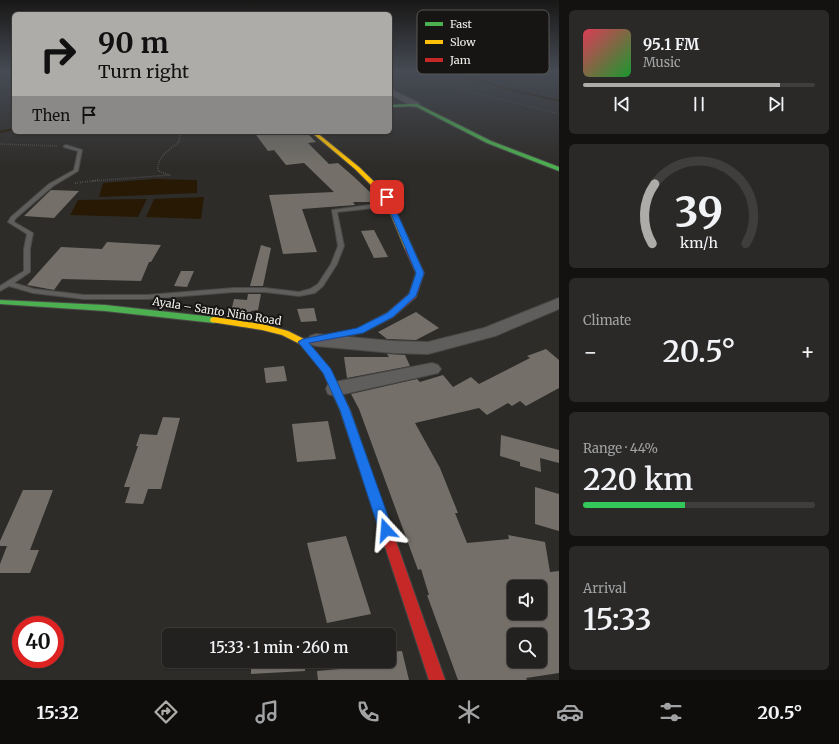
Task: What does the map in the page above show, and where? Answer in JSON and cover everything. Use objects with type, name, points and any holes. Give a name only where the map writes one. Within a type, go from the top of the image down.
[{"type":"street","points":[[412,103],[489,142],[559,169]]},
{"type":"street","points":[[392,106],[416,105]]},
{"type":"street","points":[[310,341],[360,331],[390,315],[413,294],[420,273],[392,204],[387,197],[357,168],[315,134]]},
{"type":"street","points":[[310,341],[393,348],[428,348],[489,332],[559,303]]},
{"type":"street","name":"Ayala – Santo Niño Road","points":[[1,304],[105,308],[184,316],[262,327],[310,341],[345,410],[437,680]]},
{"type":"street","points":[[335,389],[432,369]]},
{"type":"lane","points":[[0,289],[27,272],[28,263],[26,258],[30,233],[26,229],[15,226],[11,222],[13,218],[51,185],[76,171],[80,150],[66,146]]},
{"type":"lane","points":[[9,284],[33,291],[84,297],[147,297],[234,290],[265,290],[298,294],[312,291],[321,285],[334,264],[341,246],[334,211],[392,204]]},
{"type":"path","points":[[513,103],[559,114]]},
{"type":"path","points":[[75,183],[106,179],[169,175],[158,171],[157,164],[160,157],[179,142],[180,134]]},
{"type":"path","points":[[0,144],[66,146]]},
{"type":"shaded area","points":[[154,179],[197,180],[197,193],[99,197],[103,183]]},
{"type":"shaded area","points":[[204,197],[201,219],[146,217],[154,199]]},
{"type":"shaded area","points":[[147,199],[138,217],[70,215],[78,200]]},
{"type":"building","points":[[255,134],[308,134],[316,142],[308,143],[329,164],[338,163],[353,176],[371,193],[373,202],[353,202],[355,205],[302,209],[317,252],[283,254],[269,195],[334,192],[304,163],[286,165],[274,150],[268,151]]},
{"type":"building","points":[[51,190],[79,191],[54,218],[24,216]]},
{"type":"building","points":[[374,230],[388,257],[374,258],[361,231]]},
{"type":"building","points":[[107,242],[161,245],[151,262],[149,262],[141,281],[62,279],[54,290],[27,285],[61,247],[102,249]]},
{"type":"building","points":[[261,245],[271,248],[263,286],[250,286]]},
{"type":"building","points":[[181,271],[194,271],[187,287],[174,286]]},
{"type":"building","points":[[248,294],[261,294],[258,310],[251,311],[251,313],[231,312],[234,299],[247,300]]},
{"type":"building","points":[[314,308],[317,321],[301,322],[297,309]]},
{"type":"building","points":[[416,312],[439,328],[416,340],[387,339],[378,332]]},
{"type":"building","points":[[546,349],[559,360],[559,388],[526,406],[520,401],[512,406],[508,403],[487,415],[479,408],[415,423],[440,468],[458,513],[455,513],[467,543],[509,539],[508,535],[545,542],[550,572],[559,571],[559,673],[526,678],[527,680],[458,680],[427,595],[429,595],[421,569],[418,570],[359,409],[351,394],[417,379],[420,382],[443,375],[453,387],[471,377],[479,384],[530,358],[527,356]]},
{"type":"building","points":[[387,354],[405,355],[410,366],[347,378],[344,357],[389,357]]},
{"type":"building","points":[[284,366],[287,381],[266,383],[264,368]]},
{"type":"building","points":[[163,417],[180,418],[161,489],[148,489],[143,504],[125,503],[130,487],[124,487],[138,446],[136,446],[140,434],[157,435]]},
{"type":"building","points":[[328,421],[336,459],[297,462],[292,424]]},
{"type":"building","points":[[501,435],[559,450],[559,463],[540,458],[541,472],[520,466],[520,462],[500,456]]},
{"type":"building","points":[[535,487],[559,494],[559,531],[535,524]]},
{"type":"building","points":[[23,490],[53,490],[30,550],[39,550],[30,573],[0,573],[0,564],[7,546],[0,546],[0,541]]},
{"type":"building","points":[[346,536],[371,614],[327,623],[307,543]]},
{"type":"building","points":[[396,651],[402,651],[409,680],[318,680],[317,671],[351,668],[396,668]]},
{"type":"building","points":[[251,668],[305,668],[305,671],[251,674]]},
{"type":"waterway","points":[[0,132],[12,129]]},
{"type":"traffic: fast","points":[[392,106],[416,105],[489,142],[559,169]]},
{"type":"traffic: fast","points":[[0,302],[105,308],[214,320]]},
{"type":"traffic: slow","points":[[315,134],[357,168],[387,197],[409,249]]},
{"type":"traffic: slow","points":[[214,320],[262,327],[285,333],[303,342],[327,371],[345,410],[381,516]]},
{"type":"traffic: jam","points":[[303,342],[359,331],[390,315],[413,295],[420,273],[409,249]]},
{"type":"traffic: jam","points":[[381,516],[437,680]]},
{"type":"route","points":[[386,530],[345,410],[327,372],[303,342],[360,331],[390,315],[413,294],[420,273],[392,204],[387,197]]}]
